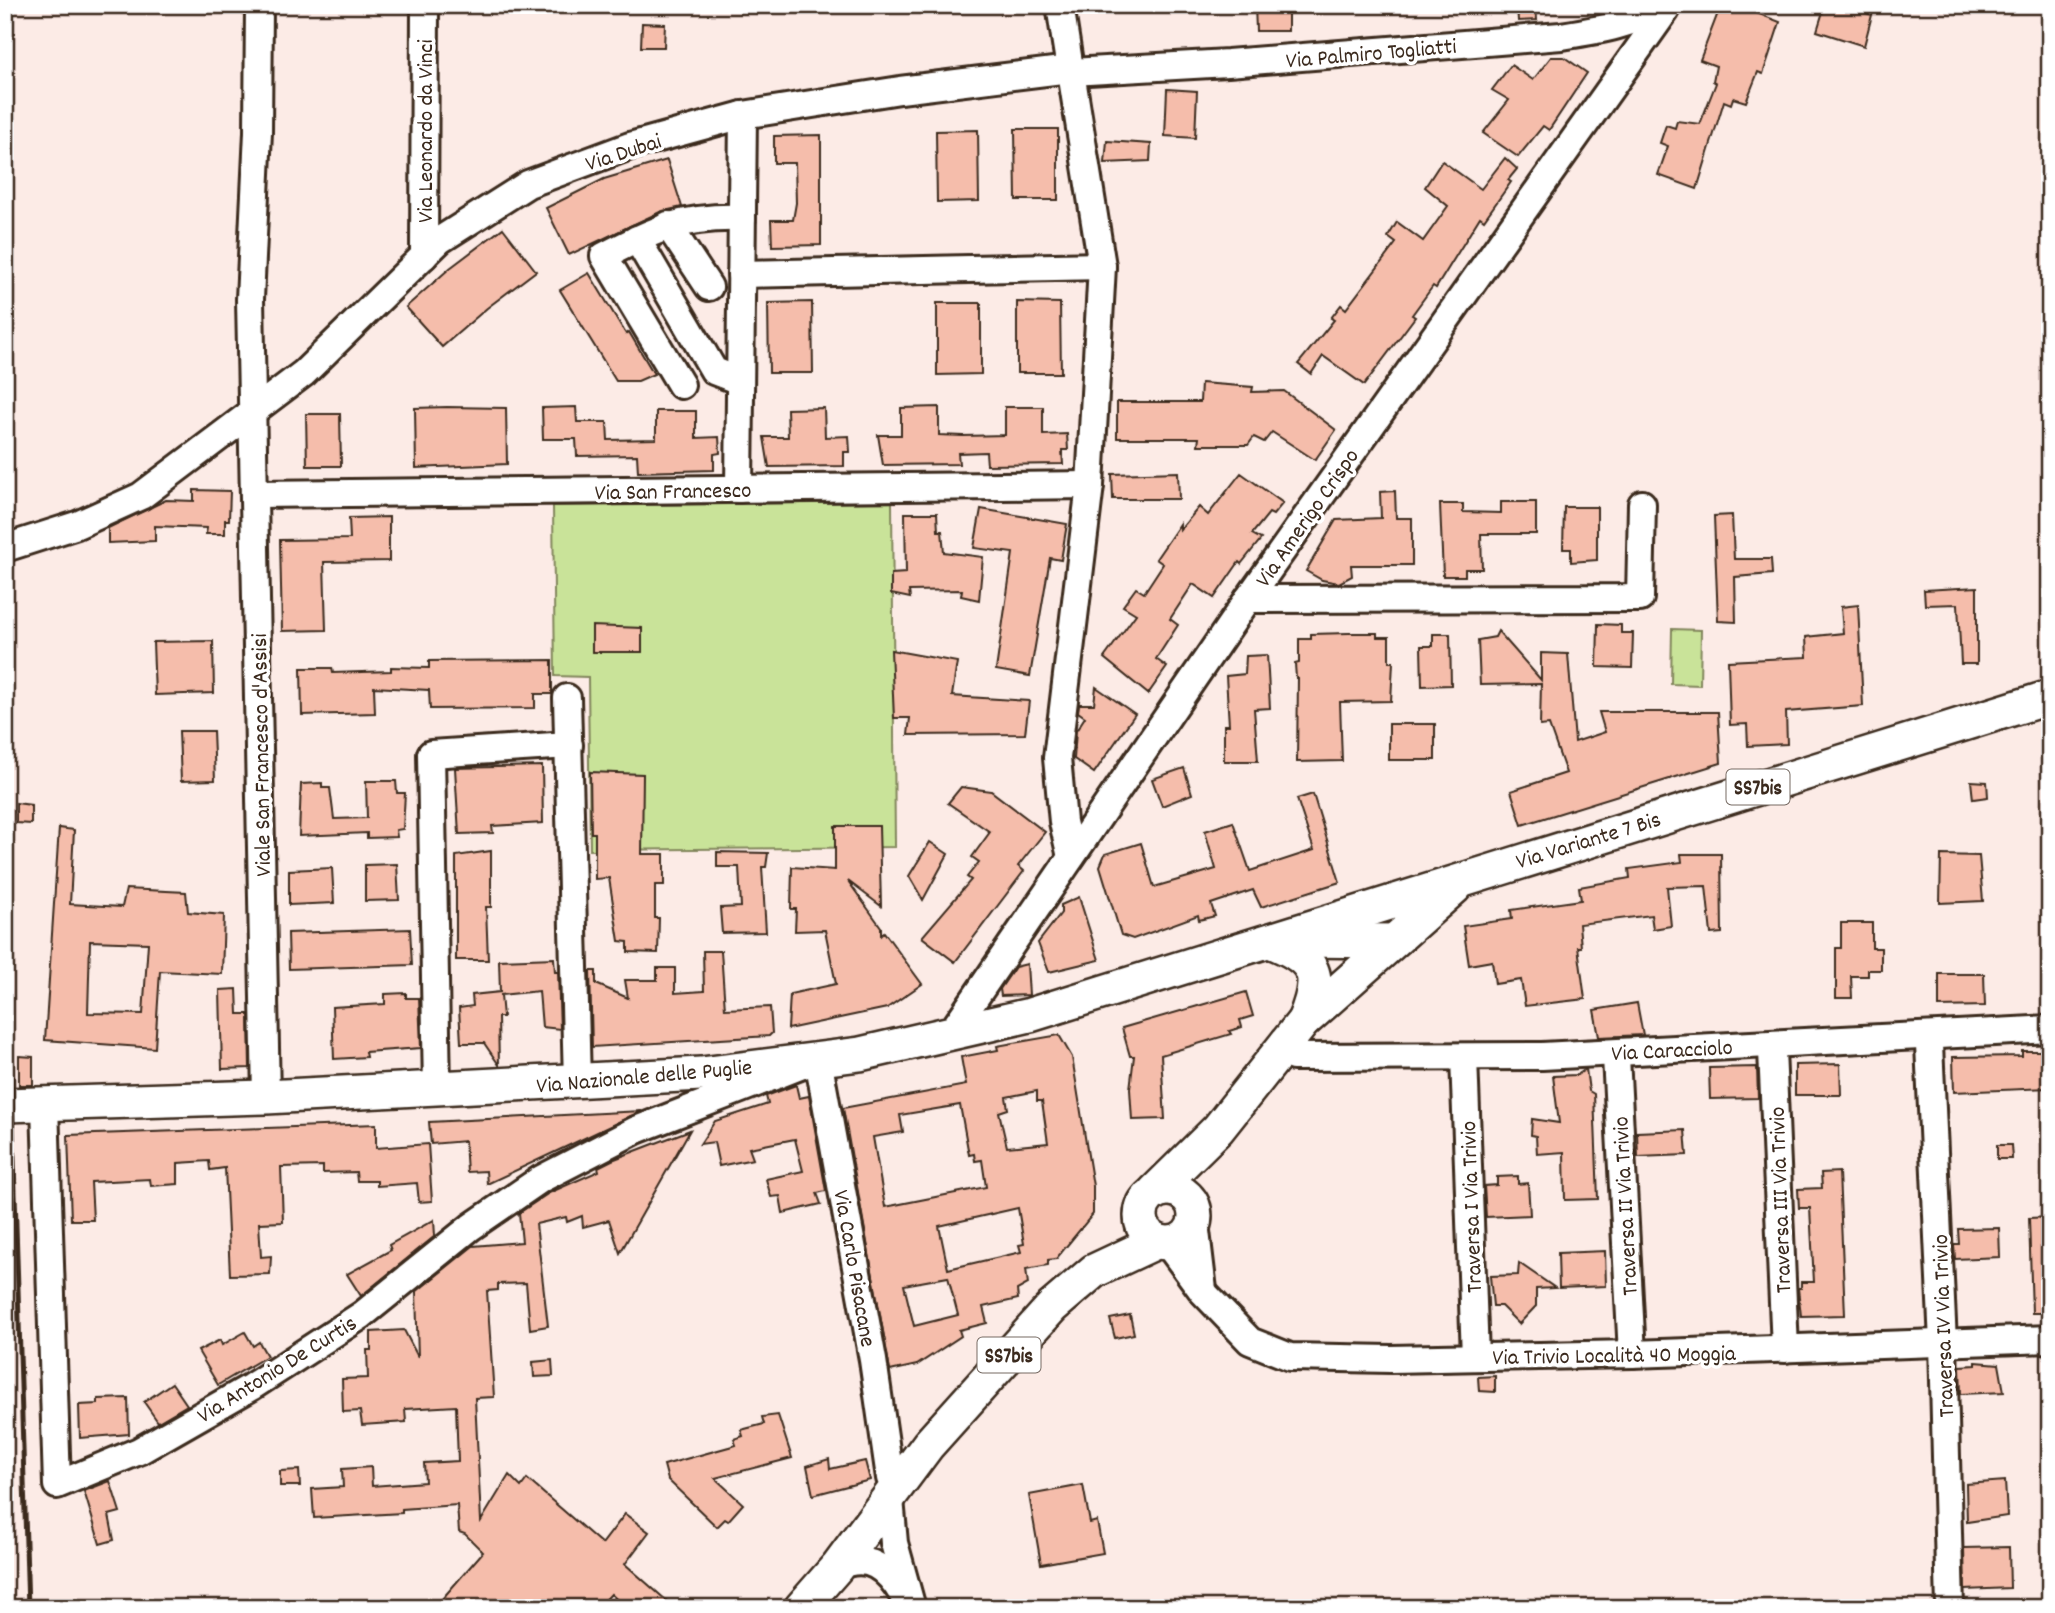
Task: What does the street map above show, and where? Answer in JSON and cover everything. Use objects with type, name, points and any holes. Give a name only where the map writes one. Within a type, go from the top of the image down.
[{"type":"main road","name":"Via Variante 7 Bis","points":[[792,1600],[822,1551],[890,1489],[1052,1307],[1094,1271],[1149,1197],[1218,1129],[1303,1022],[1466,877],[2050,697]]},
{"type":"main road","name":"Via Nazionale delle Puglie","points":[[5,1105],[266,1097],[577,1082],[701,1074],[860,1054],[1030,1015],[1466,877]]},
{"type":"main road","points":[[1365,909],[1374,911],[1384,920],[1392,941]]},
{"type":"main road","name":"Via Nazionale delle Puglie","points":[[1267,940],[1392,941]]},
{"type":"main road","points":[[1267,940],[1301,954],[1312,967],[1315,982],[1313,999],[1303,1022]]},
{"type":"main road","name":"Via Variante 7 Bis","points":[[1195,1218],[1218,1129]]},
{"type":"main road","points":[[1163,1242],[1144,1230],[1141,1222],[1149,1197],[1164,1188],[1181,1192],[1193,1205],[1195,1218]]},
{"type":"main road","name":"SS7bis","points":[[1163,1242],[1185,1237],[1195,1218]]},
{"type":"main road","name":"Via Variante 7 Bis","points":[[1094,1271],[1163,1242]]},
{"type":"main road","name":"Via Variante 7 Bis","points":[[792,1600],[837,1567],[890,1489]]},
{"type":"main road","name":"Via Variante 7 Bis","points":[[792,1600],[860,1535]]},
{"type":"street","name":"Viale San Francesco d'Assisi","points":[[259,5],[258,132],[250,299],[266,1097]]},
{"type":"street","name":"Via Leonardo da Vinci","points":[[424,256],[425,5]]},
{"type":"street","points":[[1060,5],[1102,266],[1090,485],[1057,758],[1063,822],[1071,857]]},
{"type":"street","name":"Via Palmiro Togliatti","points":[[1071,71],[1228,63],[1561,37],[1609,29],[1643,19],[1667,5]]},
{"type":"street","name":"Via Amerigo Crispo","points":[[951,1033],[1248,599],[1667,5]]},
{"type":"street","name":"Via Dubai","points":[[5,548],[77,525],[141,496],[304,373],[440,240],[528,184],[630,146],[743,115],[900,90],[1071,71]]},
{"type":"street","points":[[738,489],[743,115]]},
{"type":"street","points":[[681,385],[604,256],[668,225],[704,217],[742,218]]},
{"type":"street","points":[[668,225],[709,287]]},
{"type":"street","points":[[637,239],[714,371],[740,381]]},
{"type":"street","points":[[741,274],[1102,266]]},
{"type":"street","name":"Via San Francesco","points":[[255,495],[1090,485]]},
{"type":"street","points":[[1248,599],[1640,598],[1642,504]]},
{"type":"street","points":[[567,698],[577,1082]]},
{"type":"street","points":[[437,1089],[431,754],[569,745]]},
{"type":"street","name":"Via Caracciolo","points":[[1293,1057],[1464,1057],[2050,1029]]},
{"type":"street","name":"Traversa IV Via Trivio","points":[[1929,1045],[1943,1343],[1950,1608]]},
{"type":"street","name":"Traversa III Via Trivio","points":[[1772,1050],[1785,1349]]},
{"type":"street","name":"Traversa I Via Trivio","points":[[1464,1057],[1475,1357]]},
{"type":"street","name":"Traversa II Via Trivio","points":[[1616,1057],[1632,1354]]},
{"type":"street","name":"Via Antonio De Curtis","points":[[45,1105],[57,1485],[139,1451],[251,1387],[362,1315],[471,1227],[541,1179],[636,1130],[818,1059]]},
{"type":"street","name":"Via Carlo Pisacane","points":[[818,1059],[873,1360],[890,1489],[894,1543],[911,1608]]},
{"type":"street","points":[[1195,1218],[1203,1292]]},
{"type":"street","name":"Via Trivio Località 40 Moggia","points":[[1163,1242],[1203,1292],[1250,1341],[1290,1357],[1632,1354],[2050,1339]]},
{"type":"street","points":[[860,1535],[875,1532],[886,1535],[894,1543]]},
{"type":"street","points":[[837,1567],[860,1559],[878,1566],[898,1586],[911,1608]]},
{"type":"green space","points":[[892,502],[895,847],[590,850],[588,677],[555,676],[553,506]]},
{"type":"green space","points":[[1672,629],[1701,630],[1700,685],[1671,684]]},
{"type":"building","points":[[1255,5],[1288,5],[1288,31],[1256,31]]},
{"type":"building","points":[[1517,5],[1536,5],[1537,20],[1518,21]]},
{"type":"building","points":[[1721,5],[1736,5],[1780,22],[1763,74],[1758,72],[1746,102],[1733,98],[1731,104],[1724,101],[1697,189],[1658,175],[1668,146],[1660,143],[1666,125],[1675,128],[1677,121],[1700,124],[1716,83],[1713,81],[1716,66],[1700,60]]},
{"type":"building","points":[[1825,5],[1844,5],[1872,15],[1864,46],[1817,31]]},
{"type":"building","points":[[642,23],[665,24],[664,47],[641,47]]},
{"type":"building","points":[[1551,57],[1564,57],[1587,73],[1549,130],[1543,126],[1518,157],[1483,133],[1509,100],[1492,90],[1511,65],[1533,80]]},
{"type":"building","points":[[1167,89],[1197,91],[1195,138],[1165,136]]},
{"type":"building","points":[[1015,129],[1058,129],[1058,200],[1016,200]]},
{"type":"building","points":[[978,130],[979,201],[937,202],[936,131]]},
{"type":"building","points":[[821,135],[821,245],[772,246],[771,220],[793,220],[796,203],[795,163],[774,163],[774,136]]},
{"type":"building","points":[[1107,141],[1151,144],[1150,161],[1105,163]]},
{"type":"building","points":[[1505,158],[1517,169],[1508,180],[1511,182],[1484,220],[1480,217],[1436,288],[1433,286],[1412,315],[1415,317],[1364,385],[1323,356],[1311,374],[1298,364],[1334,320],[1331,318],[1341,305],[1346,309],[1396,243],[1388,237],[1397,222],[1423,241],[1448,206],[1425,187],[1442,161],[1481,189]]},
{"type":"building","points":[[667,160],[682,207],[660,212],[569,255],[546,208],[604,179]]},
{"type":"building","points":[[503,228],[536,271],[442,347],[406,307],[450,268]]},
{"type":"building","points":[[589,273],[654,374],[638,381],[616,381],[560,290]]},
{"type":"building","points":[[812,302],[813,373],[769,373],[768,303]]},
{"type":"building","points":[[1017,302],[1060,303],[1061,373],[1017,373]]},
{"type":"building","points":[[937,303],[981,303],[981,374],[937,375]]},
{"type":"building","points":[[1201,383],[1253,387],[1252,392],[1284,391],[1336,430],[1315,460],[1272,432],[1264,442],[1254,437],[1248,445],[1198,445],[1199,438],[1117,438],[1117,402],[1200,402]]},
{"type":"building","points":[[576,407],[577,422],[607,422],[608,440],[656,439],[656,411],[696,411],[696,438],[719,437],[720,453],[714,454],[714,470],[638,472],[637,455],[577,456],[576,439],[543,439],[542,408]]},
{"type":"building","points":[[939,407],[939,435],[963,436],[1005,435],[1005,407],[1043,407],[1043,435],[1067,434],[1068,450],[1062,450],[1063,464],[987,465],[986,452],[958,453],[959,464],[883,465],[878,435],[901,435],[901,408]]},
{"type":"building","points":[[415,408],[506,408],[507,464],[416,468]]},
{"type":"building","points":[[824,408],[825,437],[849,436],[850,452],[844,452],[844,466],[769,467],[764,437],[788,437],[787,409]]},
{"type":"building","points":[[306,414],[340,414],[341,466],[307,466]]},
{"type":"building","points":[[1178,472],[1179,499],[1113,499],[1112,474]]},
{"type":"building","points":[[1241,473],[1283,503],[1273,515],[1269,513],[1252,534],[1261,539],[1241,564],[1239,562],[1214,598],[1193,584],[1170,619],[1178,625],[1156,659],[1167,667],[1148,694],[1104,658],[1136,614],[1123,606],[1136,588],[1144,593],[1163,564],[1156,559],[1180,524],[1180,530],[1199,507],[1208,515]]},
{"type":"building","points":[[194,490],[230,491],[229,520],[225,520],[225,534],[206,534],[207,528],[155,526],[155,541],[108,543],[108,528],[166,500],[194,501]]},
{"type":"building","points":[[1395,491],[1396,518],[1412,518],[1412,565],[1351,565],[1352,576],[1339,583],[1322,580],[1306,571],[1336,520],[1381,518],[1380,492]]},
{"type":"building","points":[[1501,502],[1536,502],[1536,534],[1481,534],[1482,569],[1465,569],[1465,576],[1443,576],[1440,504],[1463,504],[1463,512],[1501,513]]},
{"type":"building","points":[[1564,507],[1597,507],[1597,560],[1571,562],[1571,549],[1563,549]]},
{"type":"building","points":[[981,509],[1067,524],[1061,560],[1050,558],[1030,676],[996,670],[1013,553],[974,548]]},
{"type":"building","points":[[905,513],[937,513],[938,531],[942,531],[944,552],[983,557],[979,600],[961,596],[962,590],[909,591],[910,598],[891,594],[891,574],[906,573]]},
{"type":"building","points":[[1732,515],[1734,559],[1771,559],[1772,574],[1735,577],[1736,622],[1718,621],[1714,516]]},
{"type":"building","points":[[389,517],[389,561],[324,562],[326,630],[282,631],[280,540],[350,539],[349,518]]},
{"type":"building","points":[[1977,587],[1977,664],[1961,664],[1958,604],[1925,605],[1924,590]]},
{"type":"building","points":[[1858,605],[1863,706],[1786,712],[1787,744],[1748,746],[1747,724],[1730,725],[1728,661],[1807,657],[1806,637],[1843,633],[1841,607]]},
{"type":"building","points":[[1598,624],[1621,625],[1621,633],[1633,633],[1632,668],[1597,667]]},
{"type":"building","points":[[592,626],[642,628],[642,652],[592,652]]},
{"type":"building","points":[[1498,631],[1541,680],[1541,653],[1568,654],[1575,742],[1605,732],[1599,712],[1718,712],[1721,763],[1522,825],[1511,791],[1566,773],[1549,725],[1540,726],[1541,684],[1480,685],[1478,640],[1495,637]]},
{"type":"building","points":[[1377,633],[1377,637],[1389,637],[1389,662],[1393,662],[1391,701],[1340,702],[1342,761],[1297,762],[1298,678],[1295,664],[1299,663],[1299,639],[1311,639],[1311,634]]},
{"type":"building","points":[[1433,634],[1450,634],[1451,685],[1422,686],[1421,646],[1433,646]]},
{"type":"building","points":[[213,641],[214,693],[155,695],[153,642]]},
{"type":"building","points":[[891,650],[957,662],[952,696],[1029,701],[1025,734],[908,735],[910,718],[894,718]]},
{"type":"building","points":[[1267,655],[1270,708],[1254,709],[1258,761],[1224,761],[1224,725],[1229,725],[1226,676],[1245,674],[1246,656]]},
{"type":"building","points":[[552,660],[552,694],[535,694],[535,708],[430,709],[429,690],[374,687],[375,713],[302,715],[301,668],[332,668],[333,673],[391,671],[391,667],[429,668],[429,661]]},
{"type":"building","points":[[1096,687],[1135,714],[1094,773],[1074,759],[1076,731],[1085,717],[1078,712],[1079,704],[1094,704]]},
{"type":"building","points":[[1389,724],[1435,724],[1435,760],[1389,760]]},
{"type":"building","points":[[179,731],[213,731],[215,780],[181,781]]},
{"type":"building","points":[[542,766],[543,823],[492,826],[493,833],[459,834],[455,768]]},
{"type":"building","points":[[1184,768],[1192,794],[1162,806],[1152,779]]},
{"type":"building","points":[[590,772],[643,774],[642,854],[664,854],[664,885],[655,885],[655,918],[659,918],[658,953],[628,952],[628,942],[619,941],[609,878],[595,879],[595,833],[591,833]]},
{"type":"building","points":[[366,781],[396,781],[397,793],[405,793],[403,829],[396,830],[397,837],[367,838],[367,833],[299,836],[301,784],[322,783],[322,788],[330,788],[334,819],[367,818]]},
{"type":"building","points":[[1971,781],[1987,782],[1988,797],[1973,799]]},
{"type":"building","points":[[961,787],[991,791],[1045,832],[1018,866],[1024,871],[955,962],[922,937],[971,880],[967,877],[979,862],[972,857],[990,832],[948,803]]},
{"type":"building","points":[[1313,794],[1340,882],[1261,907],[1253,890],[1211,904],[1215,916],[1199,920],[1198,915],[1133,939],[1121,935],[1100,866],[1105,854],[1141,843],[1154,887],[1216,869],[1205,831],[1233,822],[1250,871],[1314,850],[1297,799]]},
{"type":"building","points":[[16,803],[31,805],[31,824],[16,823]]},
{"type":"building","points":[[835,826],[879,826],[881,906],[848,881],[881,927],[881,935],[884,932],[922,984],[887,1008],[788,1029],[790,994],[836,984],[825,930],[795,931],[796,909],[791,909],[792,867],[835,870]]},
{"type":"building","points":[[59,828],[74,830],[70,904],[122,907],[126,889],[186,892],[188,912],[224,915],[222,974],[160,971],[155,1048],[45,1040]],"holes":[[[90,941],[148,943],[143,1014],[88,1013]]]},
{"type":"building","points":[[930,842],[948,854],[923,900],[909,876]]},
{"type":"building","points":[[491,851],[491,907],[486,907],[488,960],[456,960],[456,856]]},
{"type":"building","points":[[717,852],[768,853],[766,867],[762,867],[766,932],[722,933],[720,908],[741,907],[739,867],[717,867]]},
{"type":"building","points":[[1681,854],[1721,854],[1722,933],[1711,934],[1706,886],[1667,887],[1671,926],[1653,929],[1651,915],[1579,924],[1581,947],[1578,947],[1585,999],[1525,1006],[1521,980],[1495,984],[1492,961],[1469,965],[1463,926],[1512,919],[1511,910],[1581,900],[1579,887],[1630,878],[1629,869],[1682,862]]},
{"type":"building","points":[[1941,855],[1979,856],[1983,901],[1940,903]]},
{"type":"building","points":[[397,864],[399,900],[365,901],[365,865]]},
{"type":"building","points":[[332,868],[334,903],[289,905],[289,870]]},
{"type":"building","points":[[1079,897],[1099,960],[1049,972],[1038,943],[1061,913],[1061,905]]},
{"type":"building","points":[[1841,923],[1872,923],[1872,948],[1881,948],[1881,970],[1868,970],[1868,976],[1851,976],[1852,998],[1836,998],[1836,948],[1841,948]]},
{"type":"building","points":[[410,929],[412,965],[289,969],[288,933]]},
{"type":"building","points":[[703,951],[721,951],[725,1009],[770,1007],[772,1033],[769,1036],[592,1047],[590,971],[596,971],[596,984],[628,998],[625,980],[657,980],[657,968],[675,968],[675,993],[704,991]]},
{"type":"building","points":[[554,958],[555,972],[558,972],[560,1029],[542,1027],[539,991],[501,995],[503,1017],[498,1017],[499,1065],[484,1043],[461,1043],[459,1008],[473,1006],[472,995],[500,992],[499,960]]},
{"type":"building","points":[[1027,964],[1029,995],[1001,996],[1000,989],[1015,967]]},
{"type":"building","points":[[1939,974],[1984,974],[1985,1006],[1939,1007]]},
{"type":"building","points":[[237,989],[238,1014],[249,1014],[250,1068],[222,1069],[220,990]]},
{"type":"building","points":[[1246,992],[1253,1016],[1240,1020],[1242,1027],[1229,1031],[1231,1034],[1161,1055],[1165,1119],[1132,1120],[1130,1089],[1134,1056],[1130,1056],[1122,1028]]},
{"type":"building","points":[[406,993],[406,998],[419,998],[421,1048],[365,1052],[366,1057],[334,1059],[332,1007],[385,1004],[385,994]]},
{"type":"building","points":[[1637,1003],[1643,1035],[1599,1037],[1594,1010]]},
{"type":"building","points":[[1059,1035],[1072,1057],[1093,1186],[1093,1214],[1056,1259],[1048,1260],[1048,1265],[1026,1269],[1028,1284],[1017,1290],[1018,1299],[983,1307],[987,1323],[959,1330],[961,1336],[917,1365],[890,1371],[843,1108],[966,1085],[961,1057],[998,1050],[997,1046]],"holes":[[[1037,1091],[1037,1101],[1042,1101],[1048,1143],[1007,1147],[999,1112],[1008,1109],[1006,1097]],[[960,1105],[969,1155],[974,1154],[975,1161],[982,1160],[986,1187],[885,1207],[873,1137],[903,1132],[900,1115]],[[1018,1208],[1024,1244],[1019,1245],[1021,1252],[948,1269],[939,1226]],[[948,1277],[958,1315],[914,1326],[904,1285]]]},
{"type":"building","points":[[2022,1051],[2050,1051],[2050,1088],[1954,1092],[1953,1057],[2022,1056]]},
{"type":"building","points":[[19,1056],[33,1057],[33,1085],[19,1085]]},
{"type":"building","points":[[1840,1064],[1841,1095],[1795,1095],[1795,1065]]},
{"type":"building","points":[[1757,1067],[1758,1098],[1710,1099],[1709,1068]]},
{"type":"building","points":[[1586,1069],[1589,1091],[1594,1094],[1598,1199],[1565,1200],[1564,1152],[1537,1154],[1536,1136],[1531,1135],[1532,1119],[1559,1123],[1553,1076],[1577,1075]]},
{"type":"building","points":[[796,1085],[799,1098],[809,1096],[826,1191],[817,1193],[821,1204],[783,1213],[780,1196],[771,1197],[766,1179],[803,1171],[795,1139],[749,1148],[753,1159],[719,1166],[714,1142],[700,1144],[715,1121],[768,1104],[766,1096]]},
{"type":"building","points":[[642,1111],[487,1184],[486,1171],[467,1172],[465,1141],[431,1144],[429,1122]]},
{"type":"building","points":[[376,1124],[376,1148],[428,1144],[432,1201],[419,1202],[417,1183],[377,1186],[377,1181],[357,1181],[356,1172],[323,1173],[323,1166],[281,1167],[283,1222],[259,1223],[261,1257],[271,1256],[270,1274],[230,1275],[225,1168],[210,1170],[209,1161],[178,1163],[178,1184],[151,1186],[150,1179],[91,1182],[93,1220],[71,1220],[68,1135]]},
{"type":"building","points":[[690,1130],[620,1253],[609,1220],[583,1227],[582,1216],[567,1222],[566,1217],[536,1224],[548,1326],[530,1329],[526,1283],[498,1284],[498,1290],[487,1291],[494,1397],[475,1398],[481,1521],[509,1475],[521,1487],[527,1479],[602,1544],[625,1514],[649,1532],[625,1564],[675,1608],[626,1608],[611,1594],[598,1608],[453,1608],[442,1599],[483,1552],[465,1534],[459,1532],[457,1505],[402,1509],[402,1513],[314,1518],[312,1489],[343,1487],[342,1469],[371,1467],[372,1486],[425,1482],[424,1463],[458,1461],[456,1406],[405,1409],[406,1422],[362,1425],[360,1411],[343,1412],[342,1379],[368,1378],[367,1350],[371,1350],[371,1332],[404,1330],[418,1357],[416,1292],[473,1246],[522,1242],[519,1213],[549,1193],[599,1171],[598,1167],[612,1160]]},
{"type":"building","points":[[1685,1130],[1687,1155],[1638,1157],[1637,1132]]},
{"type":"building","points":[[1997,1145],[2011,1145],[2012,1159],[1997,1159]]},
{"type":"building","points":[[1839,1172],[1845,1315],[1801,1316],[1798,1288],[1801,1288],[1801,1282],[1814,1282],[1810,1208],[1799,1208],[1798,1189],[1822,1188],[1821,1173]]},
{"type":"building","points":[[1518,1176],[1518,1184],[1528,1183],[1530,1215],[1486,1217],[1484,1186],[1497,1185],[1497,1177]]},
{"type":"building","points":[[2050,1217],[2050,1313],[2032,1313],[2029,1218]]},
{"type":"building","points":[[434,1220],[435,1236],[361,1296],[347,1274],[391,1250],[389,1245]]},
{"type":"building","points":[[1999,1228],[2000,1257],[1955,1259],[1954,1244],[1959,1244],[1958,1229]]},
{"type":"building","points":[[1605,1251],[1606,1286],[1559,1288],[1558,1253]]},
{"type":"building","points":[[1519,1263],[1555,1288],[1536,1289],[1536,1306],[1519,1324],[1501,1306],[1493,1306],[1490,1276],[1518,1275]]},
{"type":"building","points":[[1130,1315],[1134,1334],[1115,1338],[1110,1319]]},
{"type":"building","points":[[245,1332],[253,1346],[259,1342],[267,1356],[218,1385],[198,1351],[220,1340],[222,1345]]},
{"type":"building","points":[[552,1360],[553,1376],[534,1377],[533,1362]]},
{"type":"building","points":[[1976,1362],[1999,1364],[2004,1392],[1961,1394],[1960,1366],[1976,1365]]},
{"type":"building","points":[[1495,1376],[1495,1392],[1479,1391],[1478,1377]]},
{"type":"building","points":[[172,1383],[187,1405],[158,1422],[144,1402]]},
{"type":"building","points":[[128,1398],[129,1434],[80,1438],[79,1405],[98,1404],[98,1399]]},
{"type":"building","points":[[778,1415],[792,1458],[715,1478],[743,1504],[728,1521],[725,1519],[717,1527],[668,1480],[664,1465],[736,1445],[734,1439],[743,1436],[741,1430],[764,1424],[762,1417]]},
{"type":"building","points":[[829,1459],[830,1469],[865,1461],[870,1480],[813,1495],[807,1466]]},
{"type":"building","points":[[299,1470],[300,1486],[280,1486],[280,1471]]},
{"type":"building","points":[[110,1481],[120,1512],[109,1515],[114,1540],[100,1544],[84,1491]]},
{"type":"building","points":[[2005,1481],[2007,1516],[1967,1522],[1966,1484]]},
{"type":"building","points":[[1083,1485],[1090,1523],[1097,1521],[1103,1553],[1041,1564],[1029,1495]]},
{"type":"building","points":[[2009,1547],[2010,1588],[1965,1590],[1964,1548]]},
{"type":"railway","points":[[5,874],[28,1608]]}]
